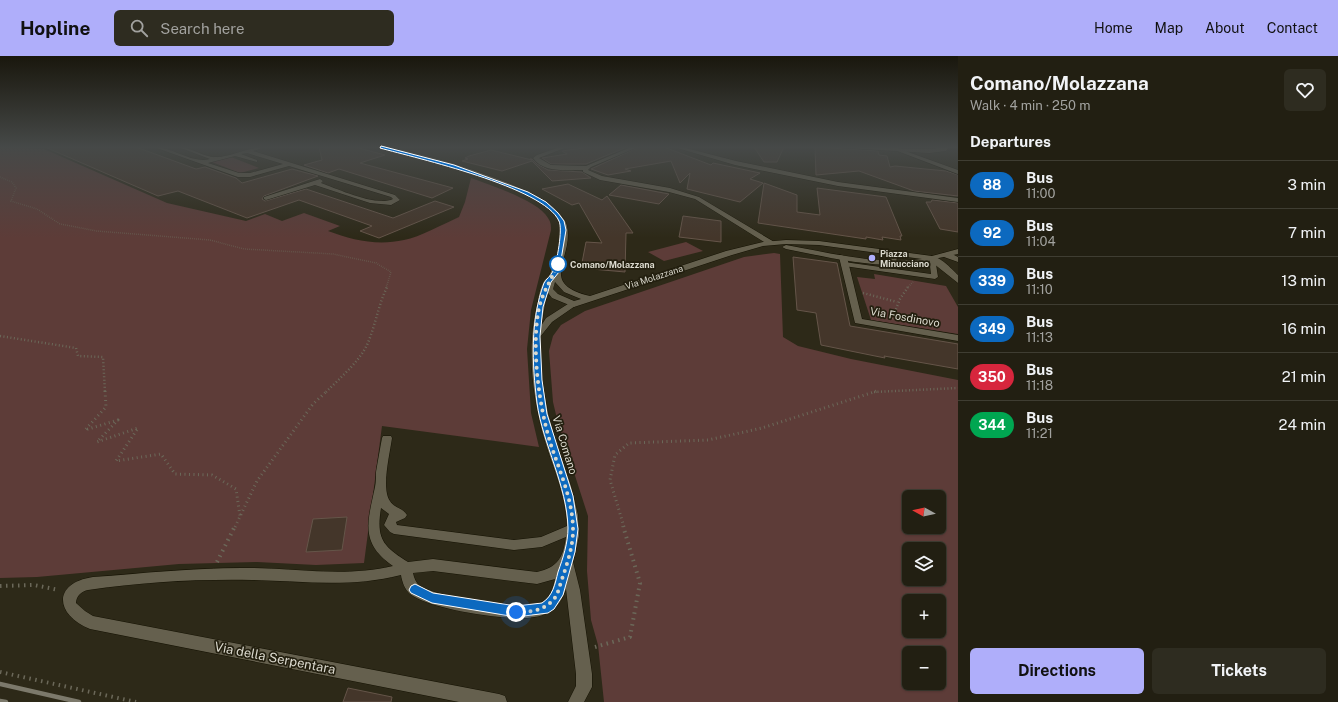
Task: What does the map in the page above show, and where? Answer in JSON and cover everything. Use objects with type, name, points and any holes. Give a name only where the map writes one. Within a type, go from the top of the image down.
[{"type":"street","points":[[306,177],[378,203],[389,204],[397,200],[393,196],[332,177]]},
{"type":"street","points":[[266,198],[331,177]]},
{"type":"street","name":"Via Comano","points":[[486,177],[526,193],[544,203],[559,216],[563,227],[562,244],[556,272],[550,284],[550,292],[555,296],[574,304]]},
{"type":"street","points":[[598,177],[670,190],[697,198],[749,228],[772,244],[844,260],[916,263],[927,261],[932,258]]},
{"type":"street","points":[[806,177],[958,200]]},
{"type":"street","points":[[772,244],[797,242],[826,244],[890,254],[932,258],[958,251]]},
{"type":"street","name":"Via Molazzana","points":[[574,304],[588,298],[753,246],[772,244]]},
{"type":"street","points":[[890,254],[893,258],[892,263]]},
{"type":"street","points":[[947,255],[958,260]]},
{"type":"street","points":[[932,258],[948,269],[958,280]]},
{"type":"street","name":"Via Fosdinovo","points":[[844,260],[858,321],[958,338]]},
{"type":"street","points":[[556,272],[559,284],[563,288],[588,298]]},
{"type":"lane","points":[[844,260],[935,277],[932,258]]},
{"type":"lane","name":"Via Comano","points":[[556,272],[548,281],[540,307],[537,336],[538,380],[543,414],[568,496],[573,529],[572,541],[567,560]]},
{"type":"lane","name":"Via Molazzana","points":[[537,336],[545,324],[557,314],[574,304]]},
{"type":"lane","points":[[387,438],[381,486],[375,516],[374,528],[376,541],[384,552],[406,568],[410,584],[422,594],[432,598],[491,608],[525,612],[544,609],[554,600],[557,595],[567,560]]},
{"type":"lane","points":[[381,486],[384,502],[401,515],[394,517],[390,523],[396,530],[514,545],[542,542],[573,529]]},
{"type":"lane","points":[[567,560],[573,590],[584,674],[584,687],[576,702]]},
{"type":"lane","points":[[72,593],[86,584],[211,574],[358,577],[383,574],[422,565],[433,565],[537,578],[553,574],[567,560]]},
{"type":"lane","name":"Via della Serpentara","points":[[72,593],[68,599],[69,605],[80,616],[90,622],[499,702]]},
{"type":"path","points":[[0,177],[12,182],[16,188],[11,201],[37,209],[60,224],[118,234],[164,235],[210,240],[244,249],[333,254],[376,263],[386,267],[391,272],[390,280],[381,299],[374,329],[366,347],[345,373],[313,404],[257,481],[211,574]]},
{"type":"path","points":[[891,323],[897,302],[904,290],[914,282],[913,280]]},
{"type":"path","points":[[859,292],[897,302]]},
{"type":"path","points":[[0,336],[76,348],[78,356],[103,357],[106,407],[85,430],[118,420],[97,442],[138,428],[116,461],[161,454],[175,474],[212,474],[236,490],[240,517]]},
{"type":"path","points":[[581,651],[630,637],[640,583],[610,480],[615,455],[630,443],[708,440],[762,428],[879,390],[958,388]]},
{"type":"path","points":[[0,586],[34,585],[72,593]]},
{"type":"path","points":[[0,672],[136,702]]},
{"type":"shaded area","points":[[0,177],[108,177],[167,203],[246,221],[265,214],[282,221],[304,213],[340,226],[328,231],[346,237],[374,242],[394,242],[410,238],[459,217],[465,202],[471,178],[525,200],[543,212],[549,220],[551,230],[531,310],[527,349],[531,413],[539,447],[382,426],[364,563],[316,565],[257,562],[179,564],[37,577],[0,578]]},
{"type":"shaded area","points":[[686,242],[703,251],[664,261],[648,252]]},
{"type":"shaded area","points":[[774,253],[780,254],[783,337],[798,346],[851,359],[958,380],[958,702],[604,702],[598,645],[591,620],[587,571],[588,516],[558,423],[553,402],[549,351],[553,336],[561,325],[585,311],[744,257]]},
{"type":"shaded area","points":[[874,274],[946,286],[958,307],[958,334],[871,320],[857,277],[875,279]]},
{"type":"building","points":[[115,177],[234,177],[242,183],[263,177],[315,177],[264,196],[262,199],[265,201],[306,189],[393,218],[435,201],[454,207],[379,238],[360,231],[372,226],[299,200],[247,218],[178,191],[158,196]]},
{"type":"building","points":[[365,177],[413,177],[453,188],[432,198]]},
{"type":"building","points":[[548,177],[591,178],[552,181]]},
{"type":"building","points":[[678,177],[686,177],[680,183]]},
{"type":"building","points":[[689,177],[753,177],[750,179],[763,183],[740,202],[687,189]]},
{"type":"building","points":[[876,177],[958,177],[958,196],[914,191]]},
{"type":"building","points":[[764,183],[797,195],[797,212],[820,215],[817,188],[886,197],[902,236],[900,236],[901,240],[882,237],[883,240],[866,237],[866,239],[758,223]]},
{"type":"building","points":[[568,184],[602,200],[607,196],[633,233],[626,233],[625,272],[581,268],[586,242],[602,243],[579,203],[572,205],[542,189]]},
{"type":"building","points":[[621,185],[669,194],[659,204],[609,195]]},
{"type":"building","points":[[932,200],[958,203],[958,232],[940,229],[926,202],[931,202]]},
{"type":"building","points":[[683,216],[721,221],[721,242],[679,237]]},
{"type":"building","points":[[793,257],[837,263],[850,326],[958,344],[958,369],[884,356],[885,358],[821,345],[816,313],[797,310]]},
{"type":"building","points":[[347,517],[342,550],[306,552],[313,519]]},
{"type":"building","points":[[348,688],[392,697],[391,702],[343,702]]},
{"type":"railway","points":[[0,684],[79,702]]},
{"type":"railway","points":[[0,701],[6,702]]},
{"type":"bus line","name":"88","points":[[415,590],[432,598],[516,612],[544,609],[550,605],[557,595],[572,541],[573,529],[568,496],[548,435],[538,380],[538,317],[548,281],[556,272],[563,237],[562,221],[549,207],[533,196],[486,177]]},
{"type":"place","name":"Piazza Minucciano","points":[[872,258]]},
{"type":"place","name":"Comano/Molazzana","points":[[558,264]]},
{"type":"route","points":[[516,612],[544,609],[554,600],[557,595],[572,541],[573,529],[568,496],[545,424],[538,380],[538,317],[547,285],[550,278],[556,272],[558,264]]}]
